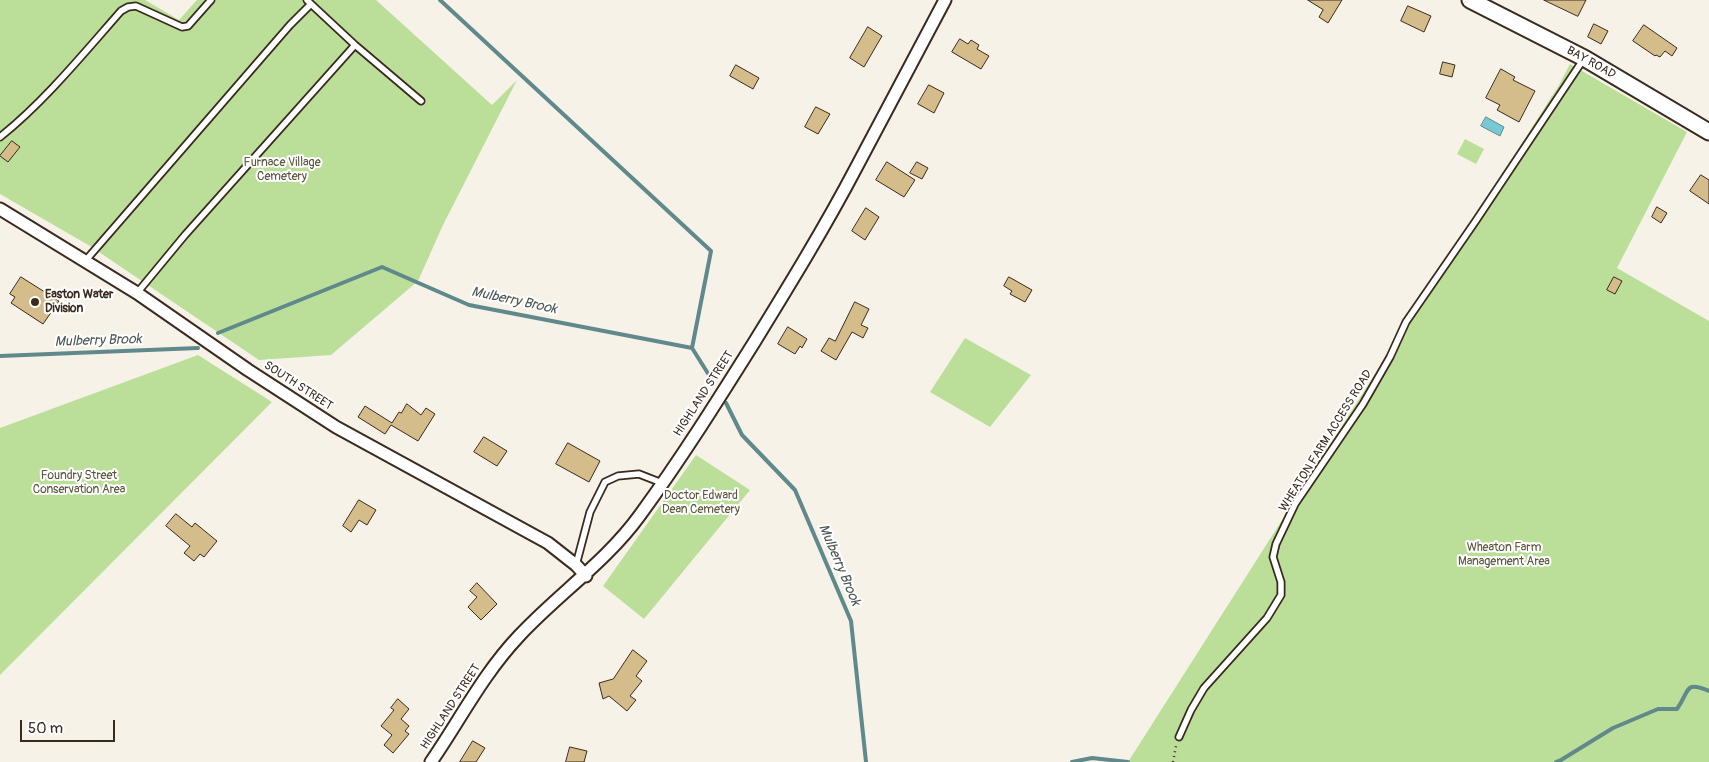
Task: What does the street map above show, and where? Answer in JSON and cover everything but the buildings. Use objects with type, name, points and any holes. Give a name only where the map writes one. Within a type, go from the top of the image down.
[{"type":"main road","name":"BAY ROAD","points":[[1470,0],[1584,58],[1709,132]]},
{"type":"street","name":"HIGHLAND STREET","points":[[431,762],[475,693],[503,654],[539,616],[586,576],[624,535],[719,399],[855,171],[945,0]]},
{"type":"street","name":"SOUTH STREET","points":[[0,209],[137,292],[248,370],[321,417],[548,543],[576,565],[586,576]]},
{"type":"lane","points":[[0,136],[33,107],[121,11],[128,7],[136,6],[182,27],[188,26],[211,0]]},
{"type":"lane","points":[[86,260],[309,2],[355,45],[421,101]]},
{"type":"lane","points":[[137,292],[355,45]]},
{"type":"lane","name":"WHEATON FARM ACCESS ROAD","points":[[1179,737],[1191,710],[1204,688],[1267,618],[1281,594],[1281,582],[1273,557],[1276,544],[1295,504],[1364,404],[1390,357],[1406,322],[1584,58]]},
{"type":"lane","points":[[576,565],[590,512],[606,482],[618,476],[639,474],[662,483]]},
{"type":"path","points":[[1173,760],[1179,737]]},
{"type":"green space","name":"Furnace Village Cemetery","points":[[0,0],[145,0],[179,20],[197,0],[376,0],[492,105],[517,80],[443,225],[418,281],[331,355],[259,360],[90,246],[0,194]]},
{"type":"green space","name":"Wheaton Farm Management Area","points":[[1570,64],[1687,132],[1617,268],[1709,321],[1709,762],[1128,762],[1559,85]]},
{"type":"green space","points":[[1465,139],[1484,149],[1476,164],[1457,154]]},
{"type":"green space","points":[[965,338],[1031,375],[990,427],[930,392]]},
{"type":"green space","name":"Foundry Street Conservation Area","points":[[198,355],[272,402],[0,675],[0,428]]},
{"type":"green space","name":"Doctor Edward Dean Cemetery","points":[[696,455],[750,490],[644,619],[603,586]]},
{"type":"water","points":[[1486,117],[1504,127],[1500,136],[1481,126]]},
{"type":"waterway","points":[[440,0],[711,251],[692,348]]},
{"type":"waterway","name":"Mulberry Brook","points":[[218,333],[382,267],[469,305],[692,348],[714,383]]},
{"type":"waterway","name":"Mulberry Brook","points":[[0,356],[198,348]]},
{"type":"waterway","name":"Mulberry Brook","points":[[726,403],[742,435],[795,490],[851,621],[866,762]]},
{"type":"waterway","name":"Mulberry Brook","points":[[1556,762],[1613,728],[1658,709],[1677,709],[1686,692],[1691,687],[1709,691]]},
{"type":"waterway","name":"Mulberry Brook","points":[[1072,762],[1092,758],[1128,762]]},
{"type":"place","name":"Easton Water Division","points":[[35,302]]}]
